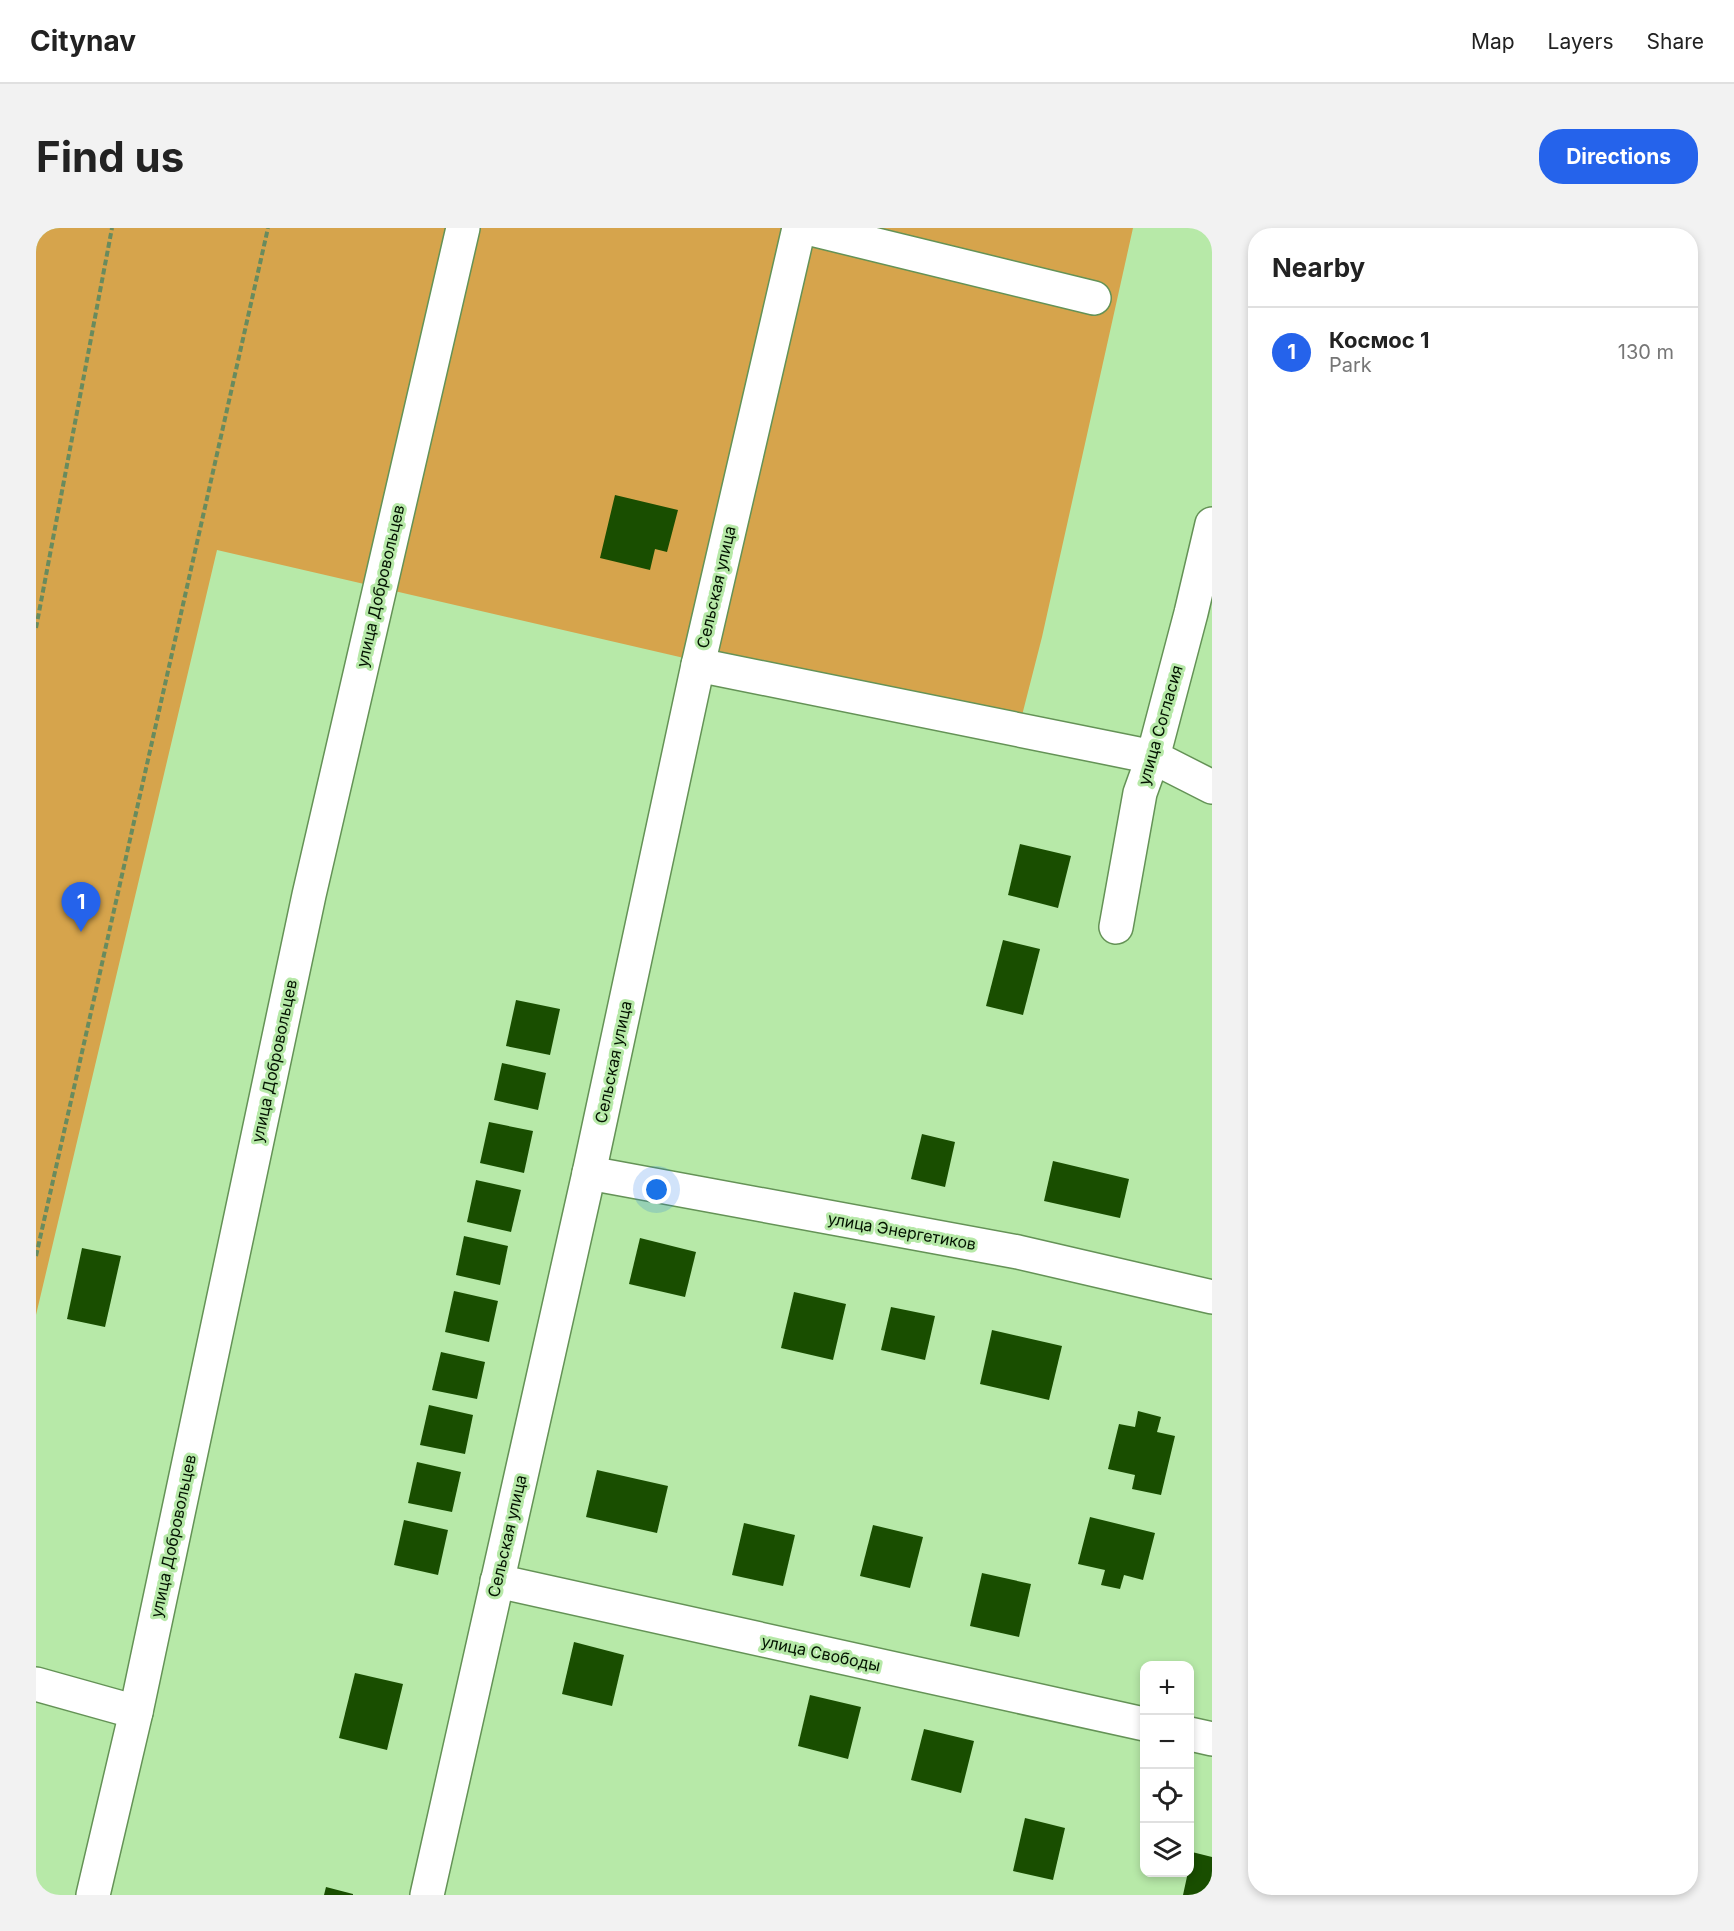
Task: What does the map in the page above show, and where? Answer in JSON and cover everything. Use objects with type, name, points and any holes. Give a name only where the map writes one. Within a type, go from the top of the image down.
[{"type":"street","name":"улица Добровольцев","points":[[93,1895],[136,1712],[309,895],[463,228]]},
{"type":"street","name":"Сельская улица","points":[[427,1895],[589,1173],[698,665],[799,228]]},
{"type":"street","points":[[807,228],[1094,298]]},
{"type":"street","name":"улица Согласия","points":[[1116,927],[1140,793],[1154,758],[1212,524]]},
{"type":"street","points":[[698,665],[1154,758],[1212,787]]},
{"type":"street","name":"улица Энергетиков","points":[[589,1173],[1018,1252],[1212,1298]]},
{"type":"street","name":"улица Свободы","points":[[497,1581],[1140,1723]]},
{"type":"street","points":[[36,1684],[136,1712]]},
{"type":"street","points":[[1194,1735],[1212,1739]]},
{"type":"path","points":[[36,628],[112,228]]},
{"type":"path","points":[[36,1256],[267,228]]},
{"type":"shaded area","points":[[36,228],[1133,228],[1042,637],[1017,735],[217,550],[36,1315]]},
{"type":"building","points":[[615,495],[678,510],[667,552],[655,549],[650,570],[600,558]]},
{"type":"building","points":[[1020,844],[1071,856],[1058,908],[1008,895]]},
{"type":"building","points":[[1003,940],[1040,949],[1023,1015],[986,1006]]},
{"type":"building","points":[[516,1000],[560,1009],[550,1055],[506,1046]]},
{"type":"building","points":[[502,1063],[546,1073],[538,1110],[494,1100]]},
{"type":"building","points":[[489,1122],[533,1131],[524,1173],[480,1163]]},
{"type":"building","points":[[922,1134],[955,1142],[945,1187],[911,1179]]},
{"type":"building","points":[[1053,1161],[1129,1179],[1120,1218],[1044,1201]]},
{"type":"building","points":[[476,1180],[521,1190],[511,1232],[467,1222]]},
{"type":"building","points":[[464,1236],[508,1246],[500,1285],[456,1275]]},
{"type":"building","points":[[640,1238],[696,1252],[685,1297],[629,1284]]},
{"type":"building","points":[[82,1248],[121,1256],[105,1327],[67,1319]]},
{"type":"building","points":[[454,1291],[498,1301],[489,1342],[445,1332]]},
{"type":"building","points":[[794,1292],[846,1304],[833,1360],[781,1348]]},
{"type":"building","points":[[891,1307],[935,1316],[925,1360],[881,1350]]},
{"type":"building","points":[[992,1330],[1062,1346],[1049,1400],[980,1384]]},
{"type":"building","points":[[441,1352],[485,1362],[477,1399],[432,1390]]},
{"type":"building","points":[[429,1405],[473,1415],[465,1454],[420,1445]]},
{"type":"building","points":[[1138,1411],[1161,1417],[1157,1432],[1175,1436],[1161,1495],[1132,1489],[1135,1475],[1108,1469],[1119,1424],[1135,1427]]},
{"type":"building","points":[[417,1462],[461,1472],[452,1512],[408,1503]]},
{"type":"building","points":[[597,1470],[668,1486],[657,1533],[586,1517]]},
{"type":"building","points":[[1090,1517],[1155,1533],[1143,1580],[1124,1575],[1120,1589],[1101,1585],[1105,1570],[1078,1564]]},
{"type":"building","points":[[404,1520],[448,1530],[438,1575],[394,1565]]},
{"type":"building","points":[[744,1523],[795,1535],[783,1586],[732,1575]]},
{"type":"building","points":[[873,1525],[923,1537],[910,1588],[860,1576]]},
{"type":"building","points":[[982,1573],[1031,1584],[1019,1637],[970,1626]]},
{"type":"building","points":[[574,1642],[624,1655],[612,1706],[562,1694]]},
{"type":"building","points":[[355,1673],[403,1684],[387,1750],[339,1738]]},
{"type":"building","points":[[810,1695],[861,1707],[848,1759],[798,1746]]},
{"type":"building","points":[[924,1729],[974,1741],[961,1793],[911,1780]]},
{"type":"building","points":[[1025,1818],[1065,1828],[1053,1880],[1013,1871]]},
{"type":"building","points":[[1194,1852],[1212,1857],[1212,1895],[1183,1895],[1187,1877],[1194,1877]]},
{"type":"building","points":[[326,1887],[353,1894],[353,1895],[324,1895]]},
{"type":"place","name":"Космос 1","points":[[81,932]]}]
